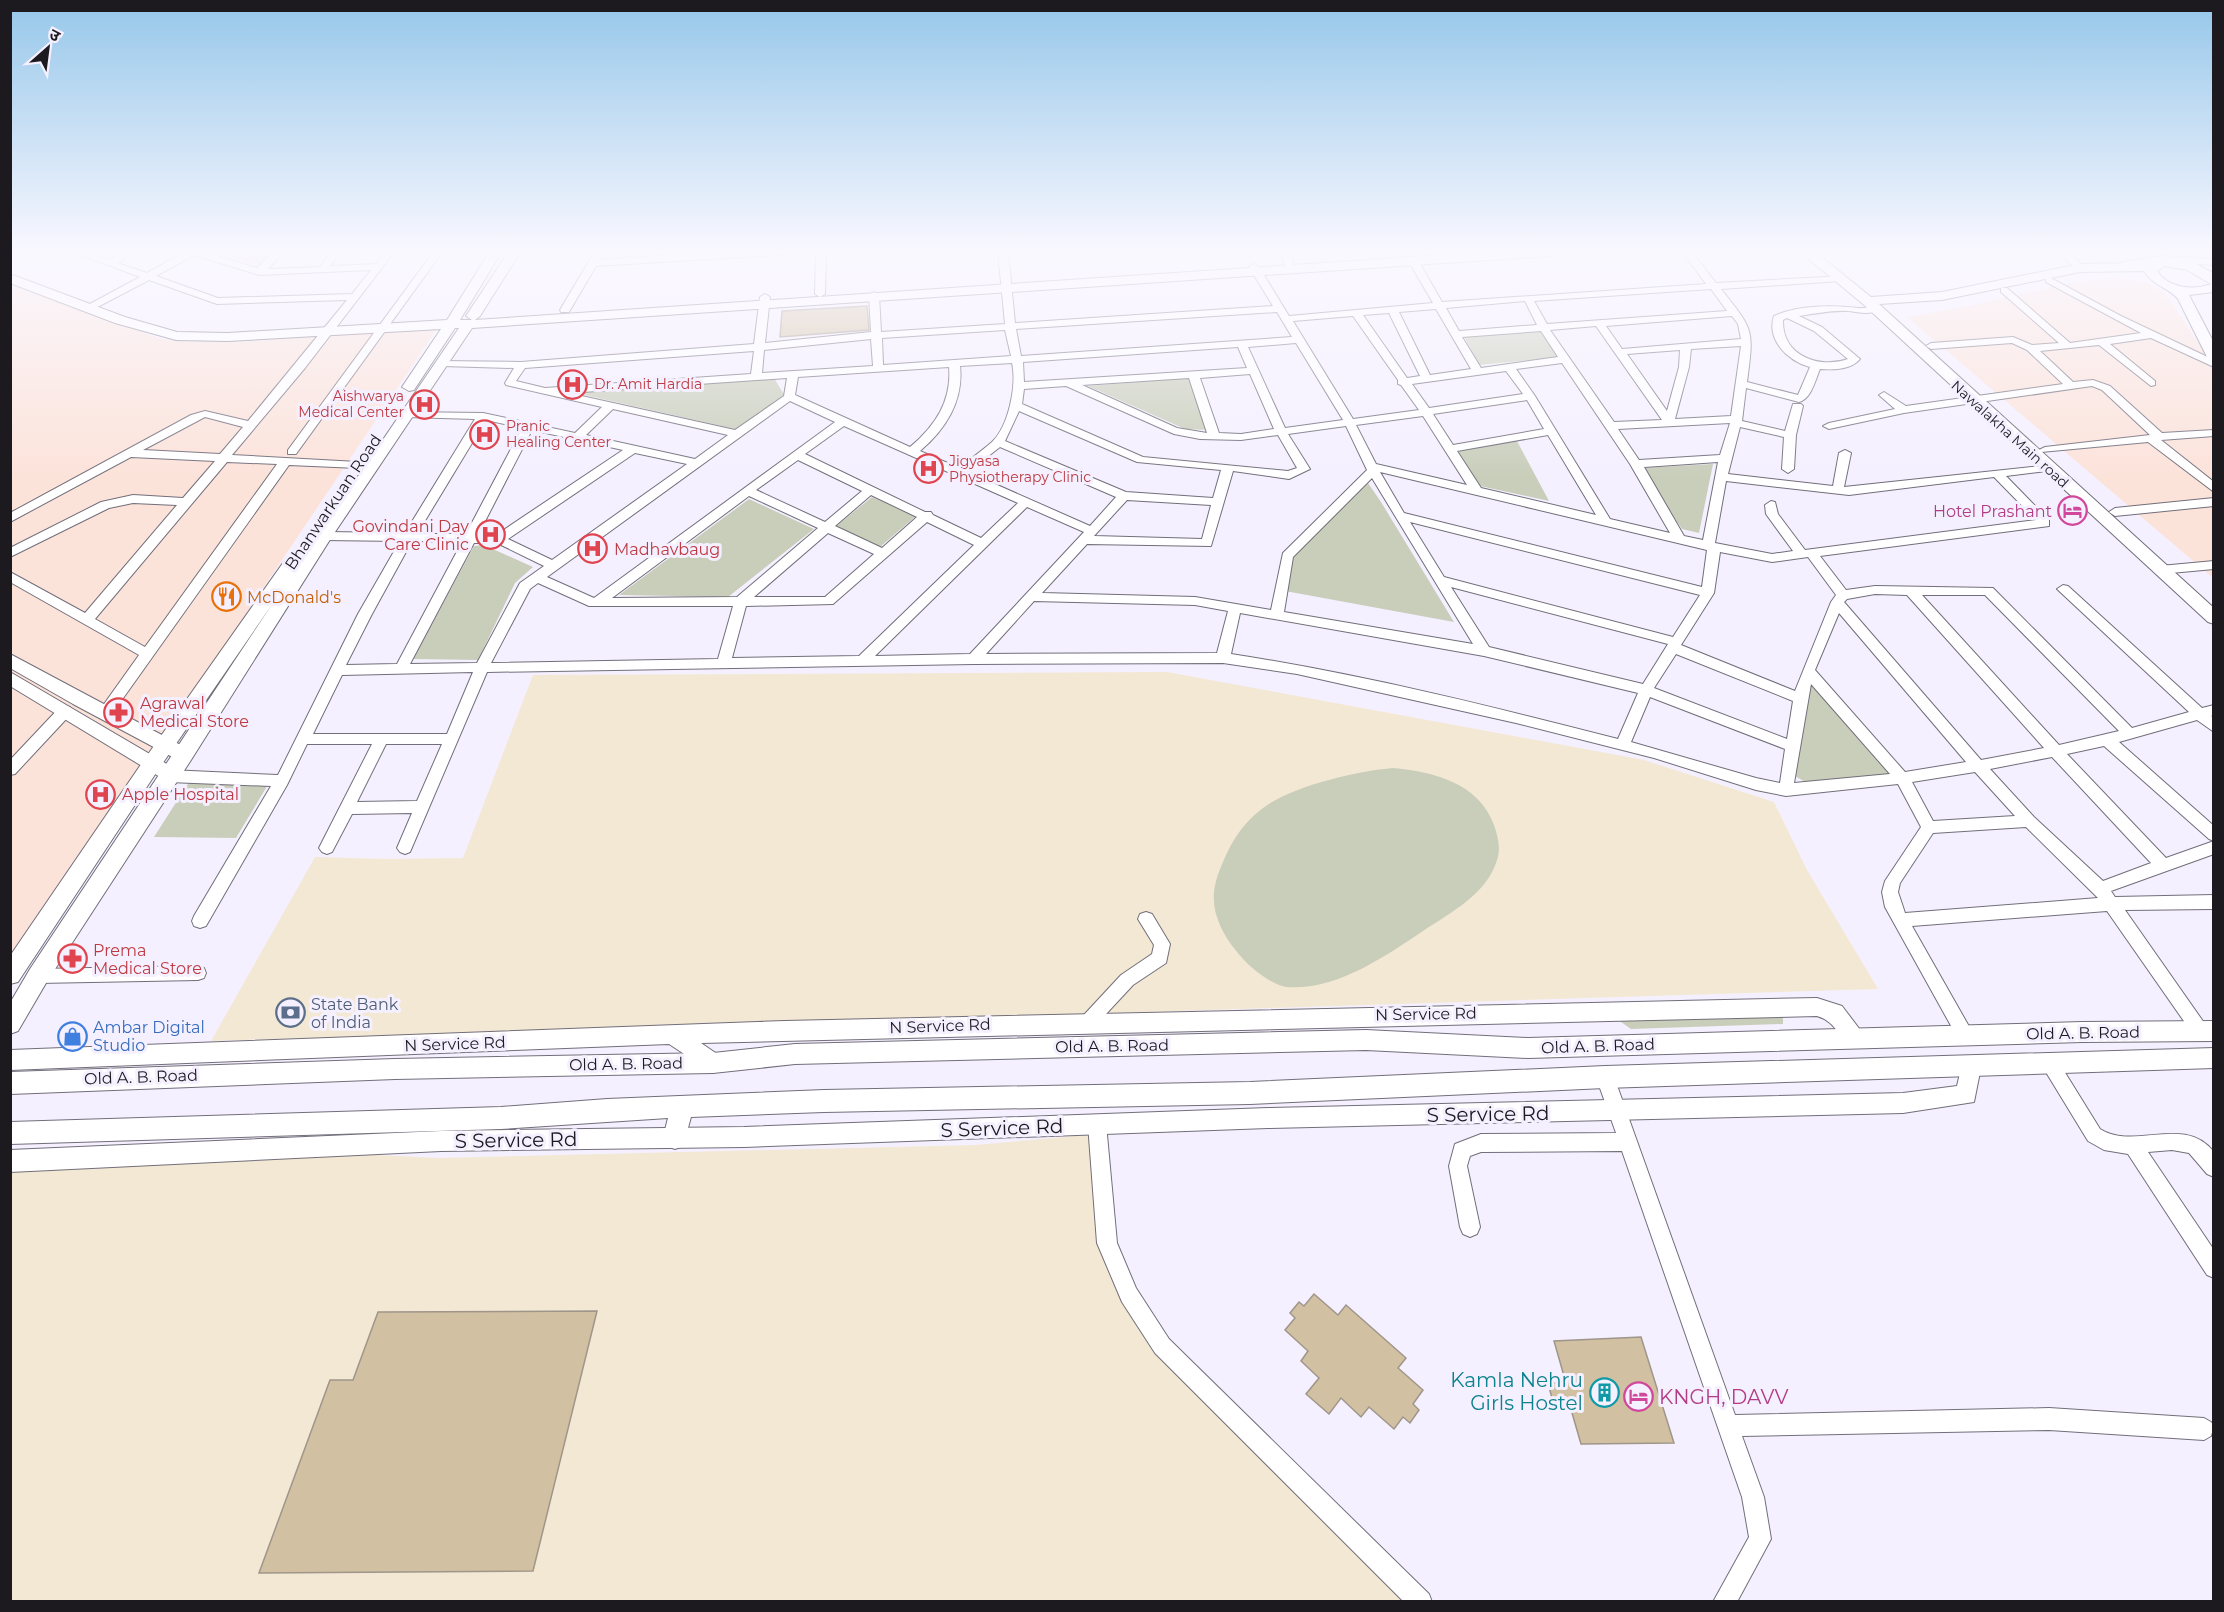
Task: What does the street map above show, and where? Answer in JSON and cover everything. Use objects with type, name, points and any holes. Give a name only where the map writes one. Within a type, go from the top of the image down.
[{"type":"main road","points":[[146,326],[176,336],[228,337],[393,326]]},
{"type":"main road","name":"Bhanwarkuan Road","points":[[10,975],[358,465],[458,326]]},
{"type":"main road","name":"Bhanwarkuan Road","points":[[10,1024],[38,976],[184,755],[324,536],[442,363],[459,326]]},
{"type":"main road","name":"Nawalakha Main road","points":[[1901,326],[1973,400],[2214,618]]},
{"type":"main road","name":"Nawalakha Main road","points":[[1907,326],[1991,398],[2045,450],[2214,602]]},
{"type":"main road","points":[[2198,326],[2214,357]]},
{"type":"main road","name":"Old A. B. Road","points":[[10,1083],[521,1066],[713,1063],[795,1054],[1366,1040],[1528,1048],[2082,1032],[2207,1031]]},
{"type":"main road","name":"Old A. B. Road","points":[[10,1133],[501,1118],[824,1101],[1367,1088],[1605,1077],[2214,1058]]},
{"type":"main road","points":[[675,1137],[682,1107]]},
{"type":"street","points":[[86,621],[332,326]]},
{"type":"street","points":[[756,376],[762,326]]},
{"type":"street","points":[[876,326],[878,367]]},
{"type":"street","points":[[442,363],[521,365],[760,347],[876,335],[1026,326]]},
{"type":"street","points":[[1290,326],[1349,421],[1372,468],[1400,516],[1484,651]]},
{"type":"street","points":[[1364,326],[1402,382],[1426,412],[1476,490]]},
{"type":"street","points":[[1401,326],[1427,379]]},
{"type":"street","points":[[1451,326],[1478,371]]},
{"type":"street","points":[[1455,334],[1560,326]]},
{"type":"street","points":[[1602,326],[1669,422]]},
{"type":"street","points":[[1623,745],[1646,690],[1708,593],[1711,546],[1721,477],[1736,421],[1742,384],[1747,342],[1743,326]]},
{"type":"street","points":[[1776,326],[1779,342],[1798,359],[1835,366],[1855,359],[1812,326]]},
{"type":"street","points":[[2045,326],[2068,346]]},
{"type":"street","points":[[2135,326],[2214,364]]},
{"type":"street","points":[[104,714],[384,327]]},
{"type":"street","points":[[960,473],[999,442],[1017,406],[1019,386],[1017,357],[1010,327]]},
{"type":"street","points":[[1544,328],[1636,464],[1680,539]]},
{"type":"street","points":[[2031,348],[2068,346],[2152,334]]},
{"type":"street","points":[[1931,346],[2008,339],[2031,348],[2071,386]]},
{"type":"street","points":[[544,391],[1017,357],[1300,340]]},
{"type":"street","points":[[1618,352],[1747,342]]},
{"type":"street","points":[[2102,342],[2151,383]]},
{"type":"street","points":[[1017,406],[1141,460],[1228,467],[1289,476],[1304,469],[1281,431],[1240,343]]},
{"type":"street","points":[[1669,422],[1684,367],[1686,346]]},
{"type":"street","points":[[1402,382],[1567,359]]},
{"type":"street","points":[[910,452],[935,431],[953,394],[957,374],[954,362]]},
{"type":"street","points":[[1742,384],[1799,399],[1802,398],[1817,364]]},
{"type":"street","points":[[521,365],[510,383],[737,434]]},
{"type":"street","points":[[1509,368],[1530,396],[1605,520]]},
{"type":"street","points":[[1019,386],[1252,371]]},
{"type":"street","points":[[405,848],[483,665],[525,586],[789,397],[792,373]]},
{"type":"street","points":[[1193,374],[1214,436]]},
{"type":"street","points":[[1829,426],[1904,410],[2093,383],[2106,388],[2155,438],[2214,488]]},
{"type":"street","points":[[1070,384],[1174,430],[1214,436],[1241,437],[1530,396]]},
{"type":"street","points":[[1884,395],[1904,410]]},
{"type":"street","points":[[789,397],[1026,502],[1087,536],[1207,543],[1228,467]]},
{"type":"street","points":[[578,437],[610,406]]},
{"type":"street","points":[[1788,469],[1791,435],[1797,406]]},
{"type":"street","points":[[10,518],[200,415],[205,414],[249,425]]},
{"type":"street","points":[[406,414],[483,416],[697,463]]},
{"type":"street","points":[[200,921],[282,781],[337,670],[408,538],[483,416]]},
{"type":"street","points":[[597,602],[843,421]]},
{"type":"street","points":[[1611,426],[1736,421],[1791,435]]},
{"type":"street","points":[[402,667],[529,426]]},
{"type":"street","points":[[1448,449],[1551,431]]},
{"type":"street","points":[[2045,450],[2214,433]]},
{"type":"street","points":[[999,442],[1124,496],[1218,502]]},
{"type":"street","points":[[499,539],[633,449]]},
{"type":"street","points":[[128,453],[220,459],[288,457],[358,465]]},
{"type":"street","points":[[1838,490],[1845,453]]},
{"type":"street","points":[[797,454],[983,544]]},
{"type":"street","points":[[1636,464],[1725,459]]},
{"type":"street","points":[[1721,477],[1838,490],[2047,467]]},
{"type":"street","points":[[1372,468],[1772,558],[2045,523],[1998,474]]},
{"type":"street","points":[[1277,614],[1287,556],[1372,468]]},
{"type":"street","points":[[724,663],[741,602],[871,489]]},
{"type":"street","points":[[747,491],[883,553]]},
{"type":"street","points":[[974,659],[1124,496]]},
{"type":"street","points":[[10,553],[105,505],[133,499],[185,502]]},
{"type":"street","points":[[863,660],[1026,502]]},
{"type":"street","points":[[2115,512],[2214,502]]},
{"type":"street","points":[[1771,505],[1772,514],[1978,766],[2030,821],[2100,888],[2207,1031]]},
{"type":"street","points":[[537,577],[589,602],[828,601],[927,515]]},
{"type":"street","points":[[1400,516],[1708,593]]},
{"type":"street","points":[[324,536],[499,539],[553,566]]},
{"type":"street","points":[[2160,570],[2214,565]]},
{"type":"street","points":[[10,576],[146,653]]},
{"type":"street","points":[[1440,580],[1674,644],[1800,698]]},
{"type":"street","points":[[2063,589],[2214,727]]},
{"type":"street","points":[[1840,599],[1875,590],[1988,591],[2129,733]]},
{"type":"street","points":[[1912,592],[2056,753],[2163,865]]},
{"type":"street","points":[[1030,597],[1195,601],[1484,651],[1646,690],[1791,746]]},
{"type":"street","points":[[1786,790],[1800,698],[1808,671],[1840,599]]},
{"type":"street","points":[[1223,658],[1235,607]]},
{"type":"street","points":[[337,670],[483,665],[1223,658],[1297,669],[1516,718],[1623,745],[1756,784],[1786,790],[1902,778],[2056,753],[2214,710]]},
{"type":"street","points":[[10,660],[104,714],[184,755]]},
{"type":"street","points":[[1808,671],[1902,778],[1929,827]]},
{"type":"street","points":[[10,678],[170,776],[282,781]]},
{"type":"street","points":[[10,770],[64,711]]},
{"type":"street","points":[[327,848],[382,738]]},
{"type":"street","points":[[303,739],[451,739]]},
{"type":"street","points":[[2107,740],[2214,835]]},
{"type":"street","points":[[347,808],[423,807]]},
{"type":"street","points":[[1929,827],[2030,821]]},
{"type":"street","points":[[1929,827],[1893,881],[1890,892],[1893,907],[1966,1037]]},
{"type":"street","points":[[2100,888],[2214,847]]},
{"type":"street","points":[[1900,920],[2112,904],[2214,902]]},
{"type":"street","points":[[1088,1022],[1127,980],[1160,958],[1162,944],[1146,919]]},
{"type":"street","points":[[38,976],[198,973]]},
{"type":"street","name":"N Service Rd","points":[[10,1060],[1088,1022],[1817,1007],[1835,1012],[1857,1040]]},
{"type":"street","points":[[673,1035],[713,1063]]},
{"type":"street","points":[[2050,1064],[2094,1135],[2101,1142],[2114,1145],[2191,1144],[2202,1151],[2214,1168]]},
{"type":"street","name":"S Service Rd","points":[[10,1161],[441,1141],[675,1137],[1268,1118],[1903,1103],[1966,1095],[1970,1067]]},
{"type":"street","points":[[1605,1077],[1730,1426],[1753,1497],[1760,1539],[1724,1602]]},
{"type":"street","points":[[1097,1124],[1107,1243],[1129,1295],[1162,1346],[1421,1602]]},
{"type":"street","points":[[1470,1227],[1458,1166],[1462,1150],[1481,1143],[1628,1142]]},
{"type":"street","points":[[2132,1144],[2214,1268]]},
{"type":"street","points":[[1730,1426],[2049,1419],[2204,1429]]},
{"type":"shaded area","points":[[11,326],[126,326],[158,338],[191,342],[241,342],[439,326],[227,642],[11,956]]},
{"type":"shaded area","points":[[1918,326],[2187,326],[2213,365],[2213,578]]},
{"type":"shaded area","points":[[1167,672],[1644,760],[1774,802],[1807,870],[1878,989],[211,1041],[315,857],[463,858],[533,675]]},
{"type":"shaded area","points":[[1098,1134],[1107,1243],[1162,1346],[1421,1602],[11,1602],[11,1171],[278,1157],[377,1155],[438,1158],[975,1145]]},
{"type":"green space","points":[[1544,331],[1563,357],[1479,365],[1463,335]]},
{"type":"green space","points":[[774,378],[785,396],[739,430],[576,393]]},
{"type":"green space","points":[[1190,378],[1207,430],[1185,429],[1088,386]]},
{"type":"green space","points":[[1517,441],[1549,501],[1480,486],[1456,451]]},
{"type":"green space","points":[[1713,464],[1699,533],[1682,529],[1640,468]]},
{"type":"green space","points":[[1368,483],[1454,622],[1285,591],[1289,557]]},
{"type":"green space","points":[[872,497],[916,516],[880,547],[835,527]]},
{"type":"green space","points":[[749,499],[814,529],[728,597],[619,595]]},
{"type":"green space","points":[[484,545],[533,567],[515,583],[478,660],[413,659],[474,546]]},
{"type":"green space","points":[[1808,671],[1902,778],[1814,787],[1788,772]]},
{"type":"green space","points":[[1393,768],[1438,776],[1466,789],[1477,799],[1487,810],[1498,838],[1498,856],[1492,872],[1476,893],[1456,910],[1359,970],[1323,984],[1305,987],[1286,987],[1269,980],[1235,950],[1216,914],[1214,894],[1216,881],[1235,839],[1256,813],[1290,793],[1344,776]]},
{"type":"green space","points":[[193,776],[272,778],[236,838],[154,837]]},
{"type":"green space","points":[[1783,1007],[1783,1024],[1631,1029],[1604,1010]]},
{"type":"building","points":[[781,326],[869,326],[869,330],[780,337]]},
{"type":"building","points":[[1314,1294],[1338,1315],[1346,1305],[1406,1358],[1398,1368],[1423,1390],[1413,1404],[1419,1410],[1410,1423],[1403,1417],[1394,1429],[1369,1407],[1361,1417],[1341,1398],[1329,1414],[1306,1394],[1319,1378],[1301,1361],[1308,1351],[1285,1330],[1295,1318],[1290,1313],[1299,1302],[1304,1306]]},
{"type":"building","points":[[597,1311],[533,1571],[259,1573],[330,1380],[353,1380],[378,1312]]},
{"type":"building","name":"Kamla Nehru Girls Hostel","points":[[1641,1337],[1674,1443],[1581,1444],[1570,1406],[1554,1406],[1548,1383],[1566,1383],[1554,1341]]},
{"type":"place","name":"Dr. Amit Hardia","points":[[573,384]]},
{"type":"place","name":"Aishwarya Medical Center","points":[[425,404]]},
{"type":"place","name":"Pranic Healing Center","points":[[485,434]]},
{"type":"place","name":"Jigyasa Physiotherapy Clinic","points":[[928,469]]},
{"type":"place","name":"Hotel Prashant","points":[[2073,511]]},
{"type":"place","name":"Govindani Day Care Clinic","points":[[490,535]]},
{"type":"place","name":"Madhavbaug","points":[[593,549]]},
{"type":"place","name":"McDonald's","points":[[226,597]]},
{"type":"place","name":"Agrawal Medical Store","points":[[119,712]]},
{"type":"place","name":"Apple Hospital","points":[[101,794]]},
{"type":"place","name":"Prema Medical Store","points":[[72,959]]},
{"type":"place","name":"State Bank of India","points":[[290,1013]]},
{"type":"place","name":"Ambar Digital Studio","points":[[72,1036]]},
{"type":"place","name":"Kamla Nehru Girls Hostel","points":[[1604,1392]]},
{"type":"place","name":"KNGH, DAVV","points":[[1638,1397]]}]
